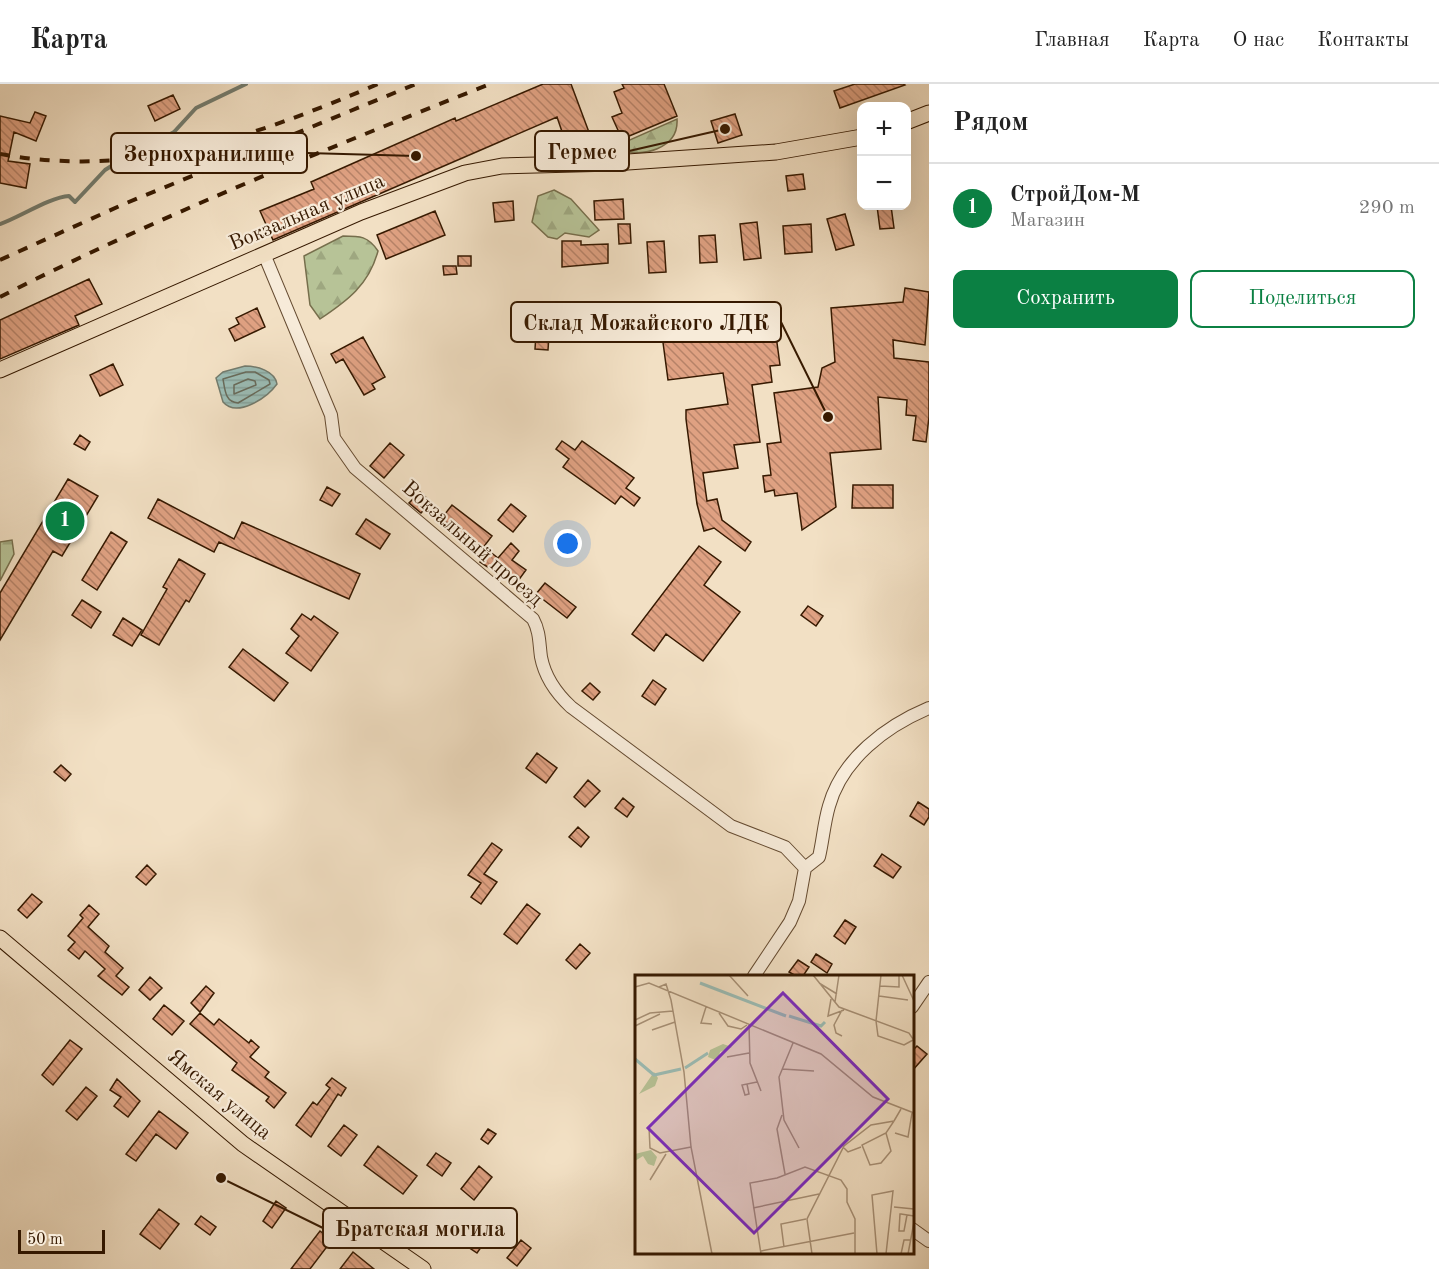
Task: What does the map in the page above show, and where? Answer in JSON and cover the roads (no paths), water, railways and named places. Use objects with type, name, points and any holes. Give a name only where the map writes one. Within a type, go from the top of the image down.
[{"type":"main road","points":[[911,120],[929,113]]},
{"type":"main road","name":"Вокзальная улица","points":[[0,370],[424,186],[472,171],[508,165],[613,163],[776,152],[857,138]]},
{"type":"main road","name":"Ямская улица","points":[[0,938],[243,1144],[423,1269]]},
{"type":"street","name":"Вокзальный проезд","points":[[264,254],[332,415],[334,438],[355,468],[533,619],[539,633],[542,661],[548,677],[556,693],[571,707],[731,826],[785,847],[805,868]]},
{"type":"street","points":[[755,975],[790,922],[799,901],[805,868],[819,857],[829,805],[842,775],[862,750],[907,718],[929,708]]},
{"type":"street","points":[[914,1004],[929,982]]},
{"type":"street","points":[[914,1230],[929,1241]]},
{"type":"water","points":[[245,366],[260,368],[269,373],[276,379],[277,384],[252,404],[236,408],[229,406],[223,402],[216,378],[223,372]]},
{"type":"waterway","points":[[130,156],[174,132],[196,108],[246,84]]},
{"type":"waterway","points":[[0,224],[61,197],[69,196],[75,202],[105,170],[113,165]]},
{"type":"railway","points":[[0,154],[51,160],[100,161],[147,157],[240,136],[286,121],[378,84]]},
{"type":"railway","points":[[0,260],[124,204],[416,84]]},
{"type":"railway","points":[[0,297],[181,211],[490,84]]},
{"type":"place","name":"Гермес","points":[[725,129]]},
{"type":"place","name":"Зернохранилище","points":[[416,156]]},
{"type":"place","name":"Склад Можайского ЛДК","points":[[828,417]]},
{"type":"place","name":"СтройДом-М","points":[[65,521]]},
{"type":"place","name":"Братская могила","points":[[221,1178]]}]
